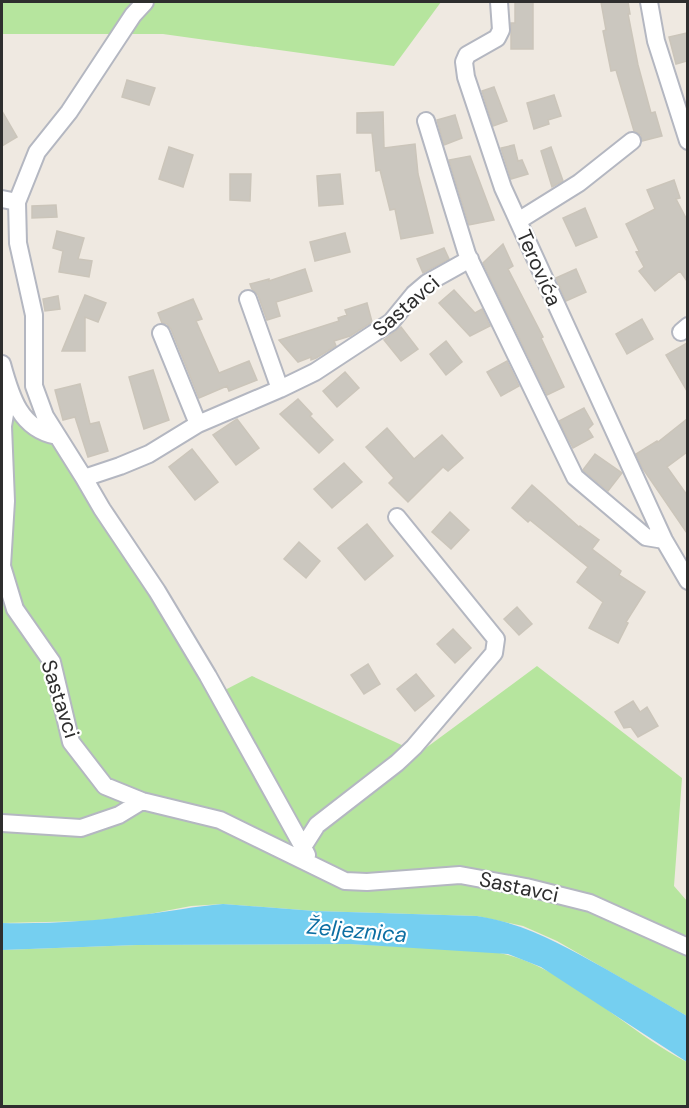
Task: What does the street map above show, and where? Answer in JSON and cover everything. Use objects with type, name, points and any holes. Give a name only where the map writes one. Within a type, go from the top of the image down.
[{"type":"street","points":[[145,2],[133,15],[69,112],[37,152],[9,200],[34,315],[34,386],[45,416],[202,666],[306,854]]},
{"type":"street","name":"Terovića","points":[[499,2],[501,30],[497,38],[467,55],[464,62],[466,78],[503,188],[664,540],[687,581]]},
{"type":"street","points":[[649,2],[656,40],[687,141]]},
{"type":"street","points":[[426,121],[439,168],[470,259],[574,477],[646,537],[664,540]]},
{"type":"street","points":[[518,221],[579,183],[632,141]]},
{"type":"street","name":"Sastavci","points":[[84,478],[149,454],[198,424],[315,372],[391,322],[420,288],[470,259]]},
{"type":"street","points":[[248,299],[280,389]]},
{"type":"street","points":[[161,333],[198,424]]},
{"type":"street","points":[[2,364],[9,391],[25,420],[38,431],[57,436]]},
{"type":"street","name":"Sastavci","points":[[9,391],[3,426],[6,501],[2,566],[15,609],[52,662],[71,742],[105,786],[142,801],[220,820],[306,854],[326,872],[345,881],[367,882],[460,875],[526,887],[590,903],[687,947]]},
{"type":"street","points":[[306,854],[317,825],[380,777],[414,747],[494,653],[497,646],[496,639],[397,517]]},
{"type":"street","points":[[2,823],[81,828],[119,815],[142,801]]},
{"type":"green space","points":[[2,2],[441,2],[394,66],[163,34],[2,34]]},
{"type":"green space","points":[[2,369],[223,691],[252,676],[419,753],[537,666],[682,778],[674,886],[687,901],[687,1016],[557,941],[523,926],[477,916],[315,911],[223,904],[191,906],[144,915],[90,921],[2,923]]},
{"type":"green space","points":[[350,944],[489,951],[542,968],[567,982],[687,1062],[687,1106],[2,1106],[2,950],[137,945]]},
{"type":"water","name":"Željeznica","points":[[223,904],[315,911],[477,916],[527,929],[573,951],[687,1016],[687,1062],[541,967],[508,954],[350,944],[137,945],[2,950],[2,923],[88,920]]},
{"type":"building","points":[[515,2],[533,2],[533,49],[511,49],[511,23],[515,23]]},
{"type":"building","points":[[601,2],[628,2],[630,14],[628,14],[638,65],[651,113],[655,112],[662,136],[642,141],[641,135],[634,131],[616,70],[611,71],[603,31],[606,30]]},
{"type":"building","points":[[687,33],[687,61],[676,64],[669,37]]},
{"type":"building","points":[[127,80],[155,88],[149,105],[122,97]]},
{"type":"building","points":[[494,87],[507,121],[493,126],[482,91]]},
{"type":"building","points":[[554,95],[561,116],[548,120],[549,124],[534,129],[527,103]]},
{"type":"building","points":[[2,111],[17,137],[2,146]]},
{"type":"building","points":[[383,112],[384,148],[415,144],[418,174],[433,233],[401,239],[395,209],[390,210],[380,170],[376,171],[372,133],[357,133],[357,113]]},
{"type":"building","points":[[455,115],[462,138],[444,145],[437,120]]},
{"type":"building","points":[[514,145],[518,161],[522,160],[528,174],[511,179],[501,148]]},
{"type":"building","points":[[169,147],[193,155],[183,187],[159,179]]},
{"type":"building","points":[[551,147],[563,181],[552,187],[541,151]]},
{"type":"building","points":[[470,156],[494,220],[469,225],[449,160]]},
{"type":"building","points":[[230,174],[251,174],[250,201],[230,200]]},
{"type":"building","points":[[340,174],[343,204],[319,206],[317,176]]},
{"type":"building","points":[[674,180],[680,198],[676,199],[687,220],[687,281],[680,271],[655,291],[639,271],[644,267],[626,224],[655,209],[647,190]]},
{"type":"building","points":[[56,205],[57,217],[32,218],[32,206]]},
{"type":"building","points":[[585,208],[597,237],[576,246],[563,218]]},
{"type":"building","points":[[57,231],[84,238],[78,259],[92,261],[89,277],[59,272],[63,251],[53,248]]},
{"type":"building","points":[[345,233],[350,252],[315,261],[310,242]]},
{"type":"building","points":[[503,244],[513,266],[508,269],[543,337],[541,338],[564,387],[547,395],[483,263]]},
{"type":"building","points":[[444,248],[449,259],[423,273],[417,259]]},
{"type":"building","points":[[305,269],[312,291],[276,302],[280,316],[267,320],[258,295],[250,284],[269,279],[269,281]]},
{"type":"building","points":[[576,269],[586,292],[566,301],[556,278]]},
{"type":"building","points":[[454,290],[475,313],[482,309],[490,326],[470,336],[439,303]]},
{"type":"building","points":[[85,295],[106,303],[98,322],[85,317],[85,351],[62,351]]},
{"type":"building","points":[[58,296],[60,309],[45,311],[43,299]]},
{"type":"building","points":[[193,299],[202,319],[196,321],[219,373],[249,361],[257,380],[229,391],[227,386],[199,398],[171,329],[167,324],[162,323],[158,313]]},
{"type":"building","points":[[367,303],[372,322],[350,336],[334,341],[336,346],[316,358],[311,360],[311,357],[298,362],[279,340],[339,321],[338,318],[347,315],[345,310]]},
{"type":"building","points":[[642,319],[653,339],[627,354],[616,334]]},
{"type":"building","points":[[401,327],[418,349],[401,361],[384,340]]},
{"type":"building","points":[[446,341],[462,362],[446,375],[430,354]]},
{"type":"building","points":[[687,343],[687,391],[666,355]]},
{"type":"building","points":[[507,361],[519,386],[501,396],[487,372]]},
{"type":"building","points":[[153,370],[169,420],[144,429],[129,377]]},
{"type":"building","points":[[345,372],[359,388],[337,407],[323,391]]},
{"type":"building","points":[[80,384],[90,424],[99,422],[108,451],[88,457],[75,417],[63,420],[55,390]]},
{"type":"building","points":[[298,399],[312,414],[310,416],[333,440],[319,453],[280,414]]},
{"type":"building","points":[[584,408],[593,424],[588,429],[593,437],[573,448],[559,421]]},
{"type":"building","points":[[237,419],[259,448],[236,465],[213,435]]},
{"type":"building","points":[[687,419],[687,452],[667,467],[687,495],[687,533],[643,469],[636,454],[658,442]]},
{"type":"building","points":[[387,428],[414,459],[442,435],[463,458],[448,471],[443,467],[408,502],[389,483],[394,478],[366,447]]},
{"type":"building","points":[[192,449],[218,482],[195,500],[169,467]]},
{"type":"building","points":[[595,454],[622,473],[608,491],[583,470]]},
{"type":"building","points":[[344,463],[362,482],[332,508],[314,489]]},
{"type":"building","points":[[532,485],[579,527],[599,540],[592,549],[621,571],[619,575],[645,592],[626,622],[628,623],[618,643],[589,628],[603,602],[577,582],[588,567],[512,508]]},
{"type":"building","points":[[450,512],[469,530],[451,549],[432,532]]},
{"type":"building","points":[[367,524],[393,556],[365,580],[338,548]]},
{"type":"building","points":[[299,542],[320,561],[306,578],[284,559]]},
{"type":"building","points":[[517,607],[532,624],[519,635],[504,619]]},
{"type":"building","points":[[453,629],[471,648],[455,663],[437,644]]},
{"type":"building","points":[[368,664],[380,684],[364,694],[351,675]]},
{"type":"building","points":[[416,674],[434,696],[415,711],[397,689]]},
{"type":"building","points":[[633,701],[640,712],[647,707],[658,726],[638,737],[631,727],[624,728],[615,712]]}]
